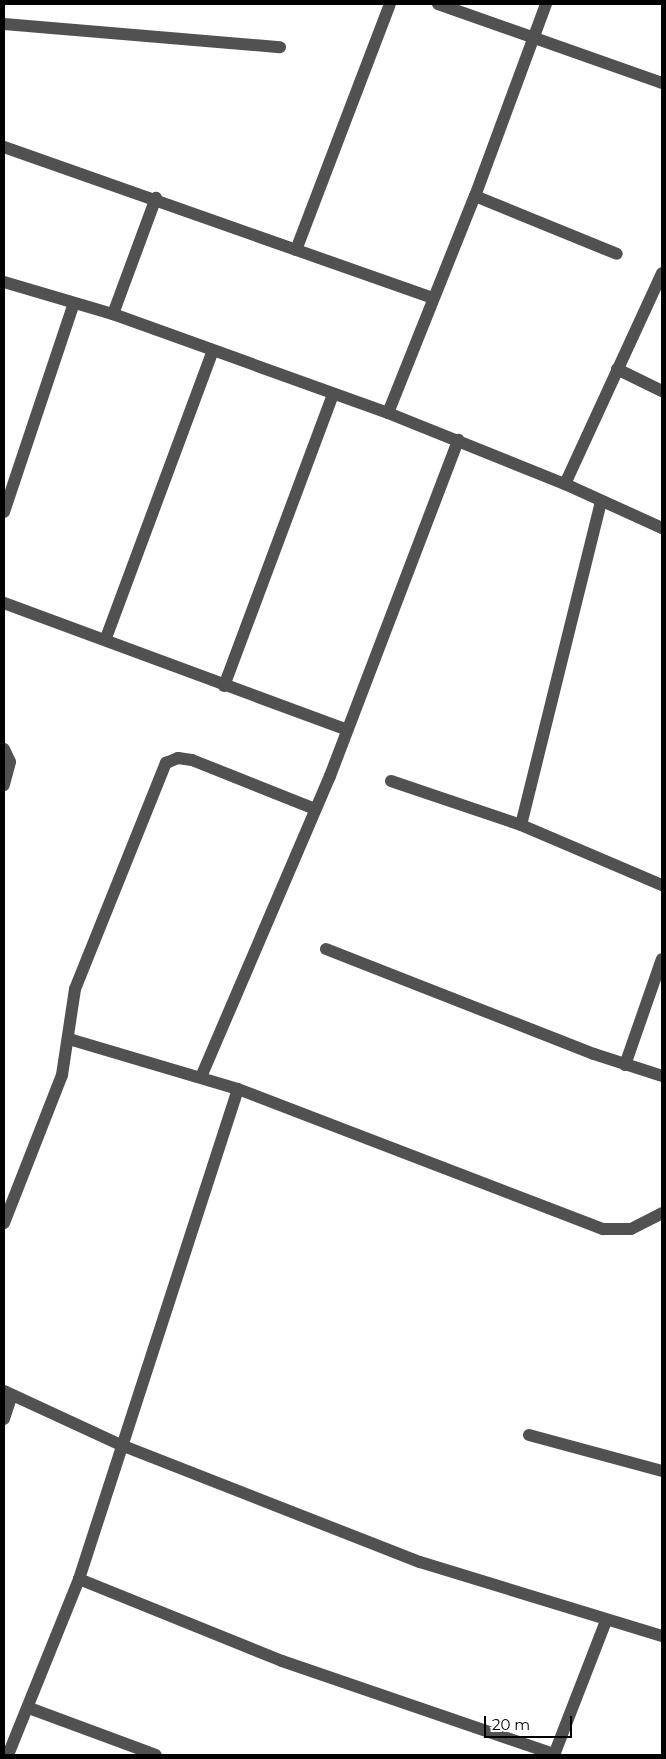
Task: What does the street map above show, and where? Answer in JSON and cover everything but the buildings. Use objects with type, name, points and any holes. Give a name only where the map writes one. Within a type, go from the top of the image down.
[{"type":"street","points":[[296,250],[390,4]]},
{"type":"street","points":[[438,4],[534,35],[662,83]]},
{"type":"street","points":[[388,413],[475,196],[546,4]]},
{"type":"street","points":[[4,24],[280,47]]},
{"type":"street","points":[[4,147],[156,198],[433,298]]},
{"type":"street","points":[[475,196],[617,254]]},
{"type":"street","points":[[114,314],[156,198]]},
{"type":"street","points":[[565,484],[662,273]]},
{"type":"street","points":[[4,282],[114,314],[333,395],[388,413],[565,484],[662,528]]},
{"type":"street","points":[[4,512],[74,303]]},
{"type":"street","points":[[106,638],[213,351]]},
{"type":"street","points":[[617,369],[662,391]]},
{"type":"street","points":[[224,686],[333,395]]},
{"type":"street","points":[[201,1077],[347,730],[458,440]]},
{"type":"street","points":[[520,826],[601,501]]},
{"type":"street","points":[[4,603],[106,638],[224,686],[347,730]]},
{"type":"street","points":[[4,749],[10,762],[4,785]]},
{"type":"street","points":[[4,1223],[62,1075],[69,1039],[75,989],[166,763],[178,758],[192,760],[315,809]]},
{"type":"street","points":[[391,781],[520,826],[662,885]]},
{"type":"street","points":[[326,949],[624,1065],[662,1076]]},
{"type":"street","points":[[624,1065],[662,959]]},
{"type":"street","points":[[69,1039],[238,1089],[603,1229],[631,1229],[662,1212]]},
{"type":"street","points":[[8,1755],[29,1708],[79,1579],[238,1089]]},
{"type":"street","points":[[4,1419],[8,1393],[121,1445],[420,1562],[606,1621],[662,1636]]},
{"type":"street","points":[[530,1435],[662,1471]]},
{"type":"street","points":[[79,1579],[282,1660],[554,1755],[606,1621]]},
{"type":"street","points":[[29,1708],[156,1755]]}]
